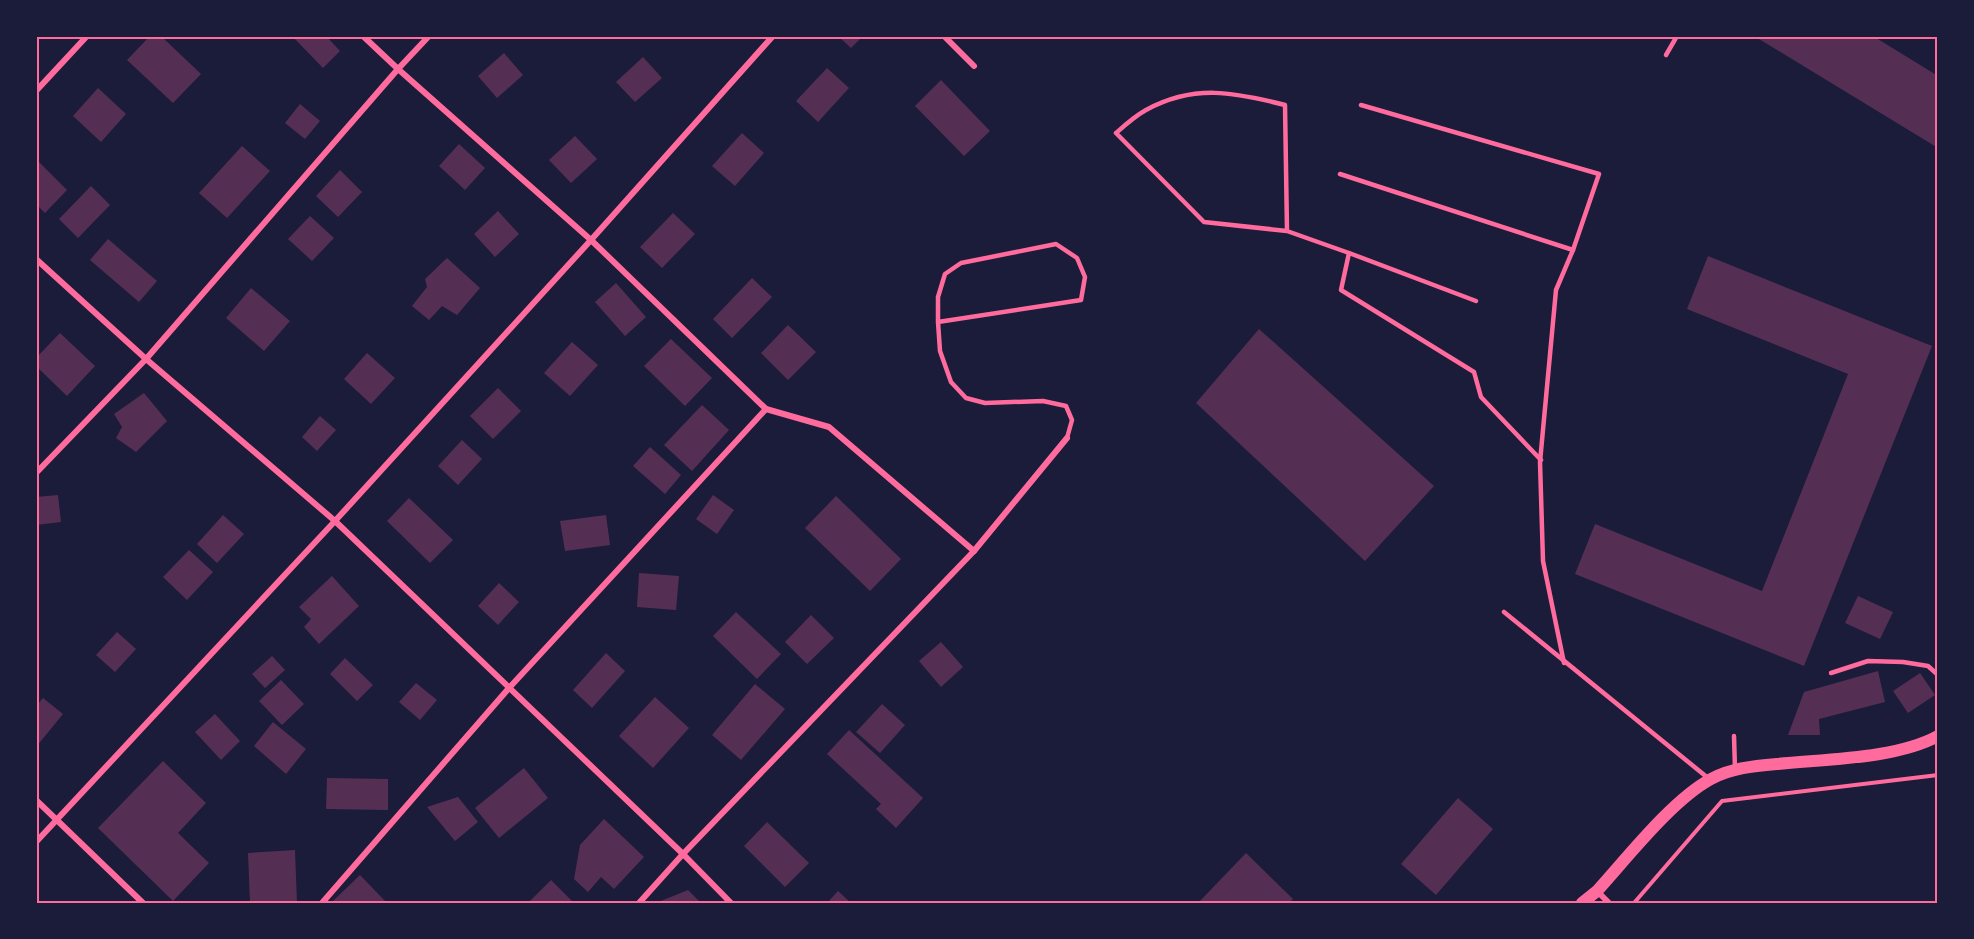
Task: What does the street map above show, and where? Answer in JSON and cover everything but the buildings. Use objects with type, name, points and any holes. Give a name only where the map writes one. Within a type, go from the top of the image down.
[{"type":"main road","points":[[1582,903],[1597,891],[1684,798],[1710,779],[1735,769],[1886,752],[1929,741],[1938,736]]},
{"type":"street","points":[[36,91],[87,36]]},
{"type":"street","points":[[363,36],[591,240],[766,409],[829,427],[974,551]]},
{"type":"street","points":[[36,473],[146,359],[429,36]]},
{"type":"street","points":[[36,842],[335,521],[773,36]]},
{"type":"street","points":[[944,36],[974,66]]},
{"type":"street","points":[[36,259],[146,359],[335,521],[683,854],[731,903]]},
{"type":"street","points":[[322,903],[509,688],[766,409]]},
{"type":"street","points":[[639,903],[683,854],[974,551],[1067,438]]},
{"type":"street","points":[[36,800],[143,903]]},
{"type":"street","points":[[1597,891],[1609,903]]},
{"type":"lane","points":[[1666,55],[1677,36]]},
{"type":"lane","points":[[1287,231],[1285,105],[1216,91],[1177,96],[1144,111],[1116,133],[1204,222],[1287,231],[1476,301]]},
{"type":"lane","points":[[1360,105],[1599,174],[1573,250],[1556,290],[1541,460],[1543,561],[1564,663]]},
{"type":"lane","points":[[1340,174],[1573,250]]},
{"type":"lane","points":[[938,322],[1081,300],[1085,277],[1077,258],[1056,244],[961,263],[945,274],[938,297],[938,322],[940,351],[951,382],[966,398],[985,403],[1043,400],[1066,406],[1072,420],[1067,438]]},
{"type":"lane","points":[[1349,253],[1341,290],[1474,372],[1480,397],[1541,460]]},
{"type":"lane","points":[[1504,612],[1564,663],[1710,779]]},
{"type":"lane","points":[[1831,673],[1868,661],[1903,662],[1928,666],[1938,675]]},
{"type":"lane","points":[[1734,736],[1735,769]]},
{"type":"path","points":[[1634,903],[1722,801],[1938,775]]}]
